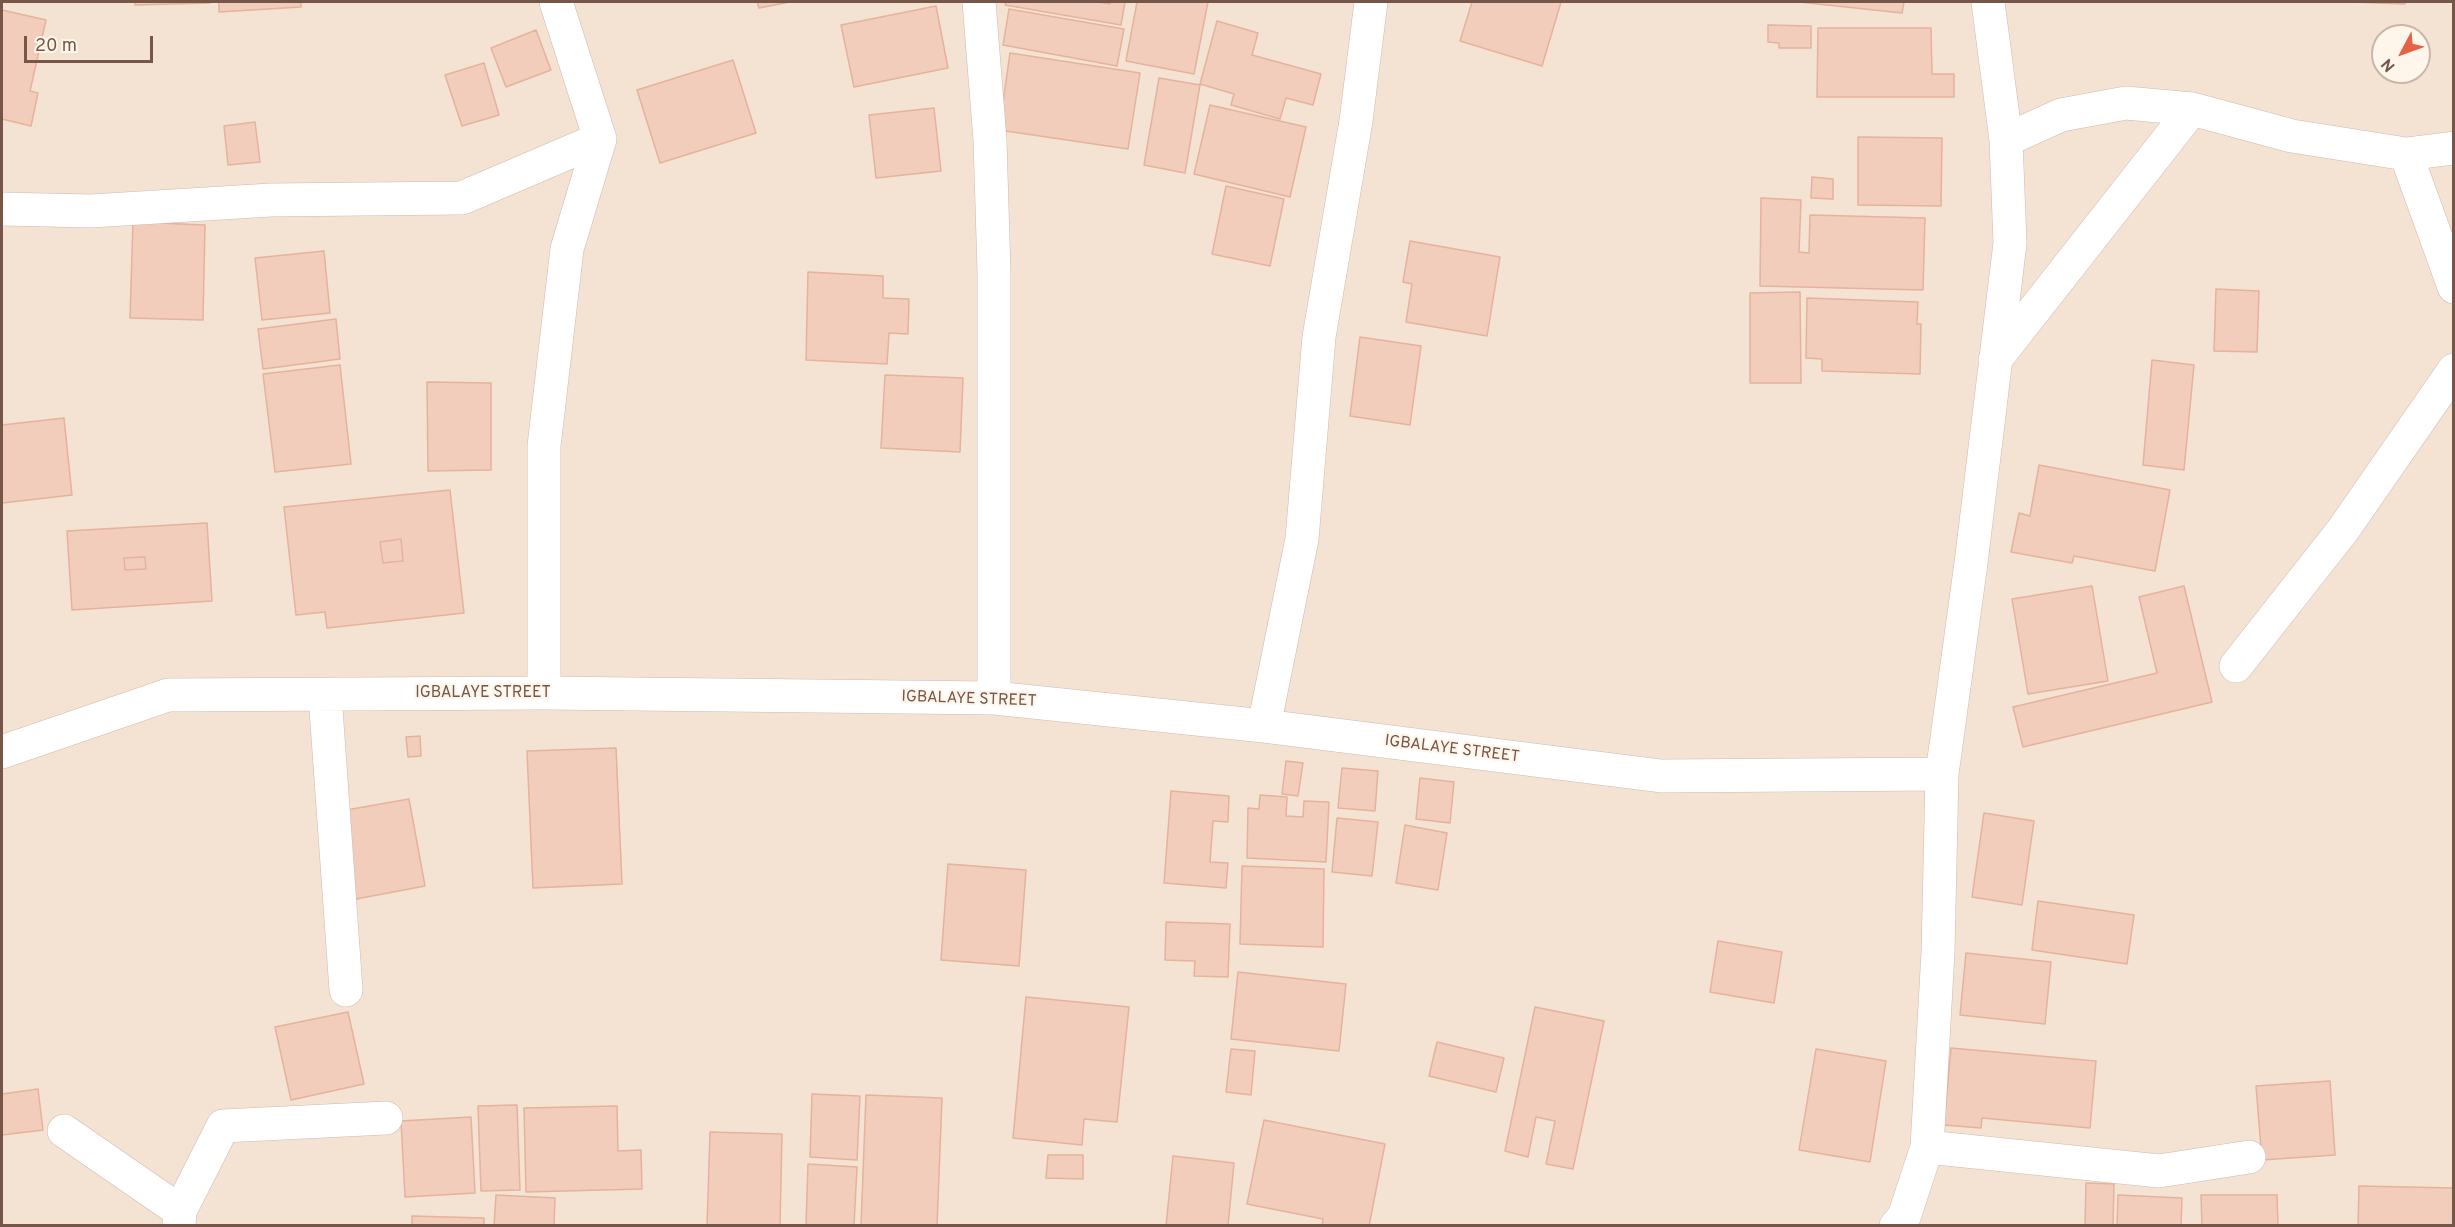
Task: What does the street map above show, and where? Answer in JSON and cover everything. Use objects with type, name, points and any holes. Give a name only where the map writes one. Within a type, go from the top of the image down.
[{"type":"street","points":[[544,693],[544,446],[567,249],[600,139],[556,2]]},
{"type":"street","points":[[979,2],[990,140],[994,272],[994,698]]},
{"type":"street","points":[[1264,726],[1302,539],[1319,337],[1356,120],[1371,2]]},
{"type":"street","points":[[1896,1226],[1904,1217],[1927,1147],[1938,952],[1942,774],[1971,563],[2010,243],[2006,140],[1988,2]]},
{"type":"street","points":[[2006,140],[2061,115],[2126,103],[2192,109],[2292,135],[2406,154],[2454,148]]},
{"type":"street","points":[[1994,362],[2192,109]]},
{"type":"street","points":[[2,209],[91,211],[271,200],[462,198],[600,139]]},
{"type":"street","points":[[2406,154],[2454,287]]},
{"type":"street","points":[[2236,666],[2343,530],[2454,370]]},
{"type":"street","name":"IGBALAYE STREET","points":[[2,752],[168,695],[544,693],[994,698],[1264,726],[1660,776],[1942,774]]},
{"type":"street","points":[[325,695],[346,990]]},
{"type":"street","points":[[64,1131],[180,1218],[223,1126],[386,1119]]},
{"type":"street","points":[[1927,1147],[2159,1171],[2249,1157]]},
{"type":"shaded area","points":[[2,2],[2453,2],[2453,1225],[2,1225]]},
{"type":"building","points":[[135,2],[210,2],[210,3],[135,5]]},
{"type":"building","points":[[219,2],[301,2],[301,7],[219,12]]},
{"type":"building","points":[[757,2],[790,2],[759,8]]},
{"type":"building","points":[[1006,2],[1110,4],[1110,2],[1125,2],[1121,25],[1005,5]]},
{"type":"building","points":[[1137,2],[1208,2],[1194,74],[1126,61]]},
{"type":"building","points":[[1472,2],[1561,2],[1542,66],[1460,41]]},
{"type":"building","points":[[1799,2],[1904,2],[1902,13]]},
{"type":"building","points":[[2351,2],[2405,2],[2405,4]]},
{"type":"building","points":[[936,6],[948,68],[854,87],[841,25]]},
{"type":"building","points":[[1009,9],[1124,29],[1117,66],[1003,45]]},
{"type":"building","points":[[2,10],[46,20],[30,91],[38,93],[31,126],[2,119]]},
{"type":"building","points":[[1217,21],[1258,33],[1252,55],[1321,74],[1313,105],[1286,98],[1280,119],[1231,105],[1234,94],[1200,84]]},
{"type":"building","points":[[1768,25],[1811,26],[1811,48],[1779,48],[1779,43],[1768,42]]},
{"type":"building","points":[[1818,28],[1931,28],[1932,74],[1954,74],[1954,97],[1817,97]]},
{"type":"building","points":[[536,30],[551,70],[506,87],[491,48]]},
{"type":"building","points":[[1010,53],[1140,73],[1128,149],[999,130]]},
{"type":"building","points":[[733,60],[756,133],[660,163],[637,90]]},
{"type":"building","points":[[484,63],[499,115],[462,126],[445,75]]},
{"type":"building","points":[[1159,78],[1200,85],[1185,173],[1144,165]]},
{"type":"building","points":[[1210,105],[1306,127],[1290,197],[1194,174]]},
{"type":"building","points":[[934,108],[941,171],[876,178],[869,115]]},
{"type":"building","points":[[255,122],[260,162],[228,165],[224,126]]},
{"type":"building","points":[[1858,137],[1942,138],[1941,206],[1858,205]]},
{"type":"building","points":[[1812,177],[1833,179],[1833,199],[1811,198]]},
{"type":"building","points":[[1226,186],[1284,199],[1270,266],[1212,254]]},
{"type":"building","points":[[1761,198],[1801,200],[1799,252],[1809,253],[1810,215],[1925,218],[1923,290],[1760,286]]},
{"type":"building","points":[[133,222],[205,225],[203,320],[130,318]]},
{"type":"building","points":[[1410,241],[1500,257],[1487,336],[1406,322],[1412,284],[1403,282]]},
{"type":"building","points":[[324,251],[330,313],[262,320],[255,258]]},
{"type":"building","points":[[808,272],[883,276],[883,298],[909,299],[908,334],[889,333],[887,364],[806,360]]},
{"type":"building","points":[[2216,289],[2259,291],[2257,352],[2214,351]]},
{"type":"building","points":[[1800,292],[1801,383],[1750,383],[1750,293]]},
{"type":"building","points":[[1807,298],[1918,302],[1917,324],[1921,324],[1920,374],[1822,371],[1822,359],[1806,358]]},
{"type":"building","points":[[336,319],[340,359],[263,369],[258,329]]},
{"type":"building","points":[[1360,337],[1421,346],[1410,425],[1350,416]]},
{"type":"building","points":[[2152,360],[2194,365],[2184,470],[2143,465]]},
{"type":"building","points":[[340,365],[351,464],[275,472],[263,374]]},
{"type":"building","points":[[885,375],[963,378],[960,452],[881,448]]},
{"type":"building","points":[[427,382],[491,383],[491,470],[428,471]]},
{"type":"building","points":[[64,418],[72,495],[2,503],[2,425]]},
{"type":"building","points":[[2039,465],[2170,490],[2155,571],[2074,556],[2072,563],[2011,552],[2019,513],[2030,516]]},
{"type":"building","points":[[450,490],[464,613],[327,628],[325,612],[296,615],[284,507]],"holes":[[[401,539],[403,561],[383,563],[380,542]]]},
{"type":"building","points":[[207,523],[212,601],[72,610],[67,531]],"holes":[[[145,557],[146,569],[125,570],[124,558]]]},
{"type":"building","points":[[401,539],[403,561],[383,563],[380,542]]},
{"type":"building","points":[[145,557],[146,569],[125,570],[124,558]]},
{"type":"building","points":[[2092,586],[2108,681],[2028,694],[2012,599]]},
{"type":"building","points":[[2184,586],[2212,702],[2023,747],[2013,707],[2157,673],[2139,597]]},
{"type":"building","points":[[420,736],[421,756],[408,757],[406,737]]},
{"type":"building","points":[[616,748],[622,884],[533,888],[527,751]]},
{"type":"building","points":[[1286,761],[1303,763],[1298,796],[1282,794]]},
{"type":"building","points":[[1342,768],[1378,771],[1375,811],[1338,808]]},
{"type":"building","points":[[1420,778],[1454,782],[1450,823],[1416,819]]},
{"type":"building","points":[[1171,791],[1229,796],[1228,822],[1213,821],[1210,862],[1228,863],[1226,888],[1164,883]]},
{"type":"building","points":[[1260,795],[1287,797],[1286,816],[1303,817],[1304,801],[1329,802],[1326,862],[1247,858],[1248,808],[1259,809]]},
{"type":"building","points":[[409,799],[425,886],[351,900],[335,812]]},
{"type":"building","points":[[1984,813],[2034,821],[2022,905],[1972,897]]},
{"type":"building","points":[[1337,818],[1378,822],[1372,876],[1332,872]]},
{"type":"building","points":[[1405,825],[1447,833],[1438,890],[1396,883]]},
{"type":"building","points":[[948,864],[1026,870],[1019,966],[941,960]]},
{"type":"building","points":[[1242,866],[1324,869],[1323,947],[1240,944]]},
{"type":"building","points":[[2038,901],[2134,915],[2127,964],[2032,950]]},
{"type":"building","points":[[1166,922],[1230,924],[1228,977],[1194,976],[1195,961],[1165,960]]},
{"type":"building","points":[[1718,941],[1782,952],[1774,1003],[1710,992]]},
{"type":"building","points":[[1966,953],[2051,962],[2045,1024],[1960,1015]]},
{"type":"building","points":[[1238,972],[1346,984],[1339,1051],[1231,1039]]},
{"type":"building","points":[[1026,997],[1129,1007],[1117,1122],[1084,1119],[1082,1145],[1013,1138]]},
{"type":"building","points":[[1535,1007],[1604,1021],[1573,1169],[1546,1164],[1555,1121],[1536,1117],[1528,1157],[1505,1151]]},
{"type":"building","points":[[348,1012],[364,1084],[291,1100],[275,1027]]},
{"type":"building","points":[[1437,1042],[1504,1058],[1496,1092],[1429,1076]]},
{"type":"building","points":[[1951,1048],[2096,1061],[2090,1128],[1982,1118],[1981,1128],[1944,1125]]},
{"type":"building","points":[[1231,1049],[1255,1051],[1251,1095],[1226,1092]]},
{"type":"building","points":[[1816,1049],[1886,1061],[1870,1162],[1799,1150]]},
{"type":"building","points":[[2330,1081],[2335,1155],[2262,1160],[2256,1086]]},
{"type":"building","points":[[38,1089],[43,1130],[2,1135],[2,1094]]},
{"type":"building","points":[[812,1094],[860,1096],[857,1160],[810,1157]]},
{"type":"building","points":[[866,1095],[942,1098],[937,1226],[861,1226]]},
{"type":"building","points":[[517,1105],[520,1190],[481,1191],[478,1106]]},
{"type":"building","points":[[617,1106],[618,1151],[641,1150],[642,1189],[526,1192],[524,1108]]},
{"type":"building","points":[[471,1117],[475,1193],[405,1197],[401,1121]]},
{"type":"building","points":[[1264,1120],[1385,1144],[1369,1226],[1322,1226],[1323,1219],[1247,1204]]},
{"type":"building","points":[[710,1132],[782,1134],[780,1226],[707,1226]]},
{"type":"building","points":[[1048,1155],[1083,1155],[1083,1179],[1046,1178]]},
{"type":"building","points":[[1173,1156],[1234,1163],[1228,1226],[1166,1226]]},
{"type":"building","points":[[808,1164],[857,1167],[854,1226],[806,1225]]},
{"type":"building","points":[[2086,1183],[2114,1184],[2113,1226],[2085,1226]]},
{"type":"building","points":[[2359,1186],[2454,1188],[2454,1226],[2358,1226]]},
{"type":"building","points":[[496,1195],[555,1198],[554,1226],[494,1226]]},
{"type":"building","points":[[2118,1195],[2182,1198],[2181,1226],[2117,1226]]},
{"type":"building","points":[[2201,1195],[2277,1195],[2278,1226],[2202,1226]]},
{"type":"building","points":[[412,1216],[484,1218],[484,1226],[412,1226]]}]
